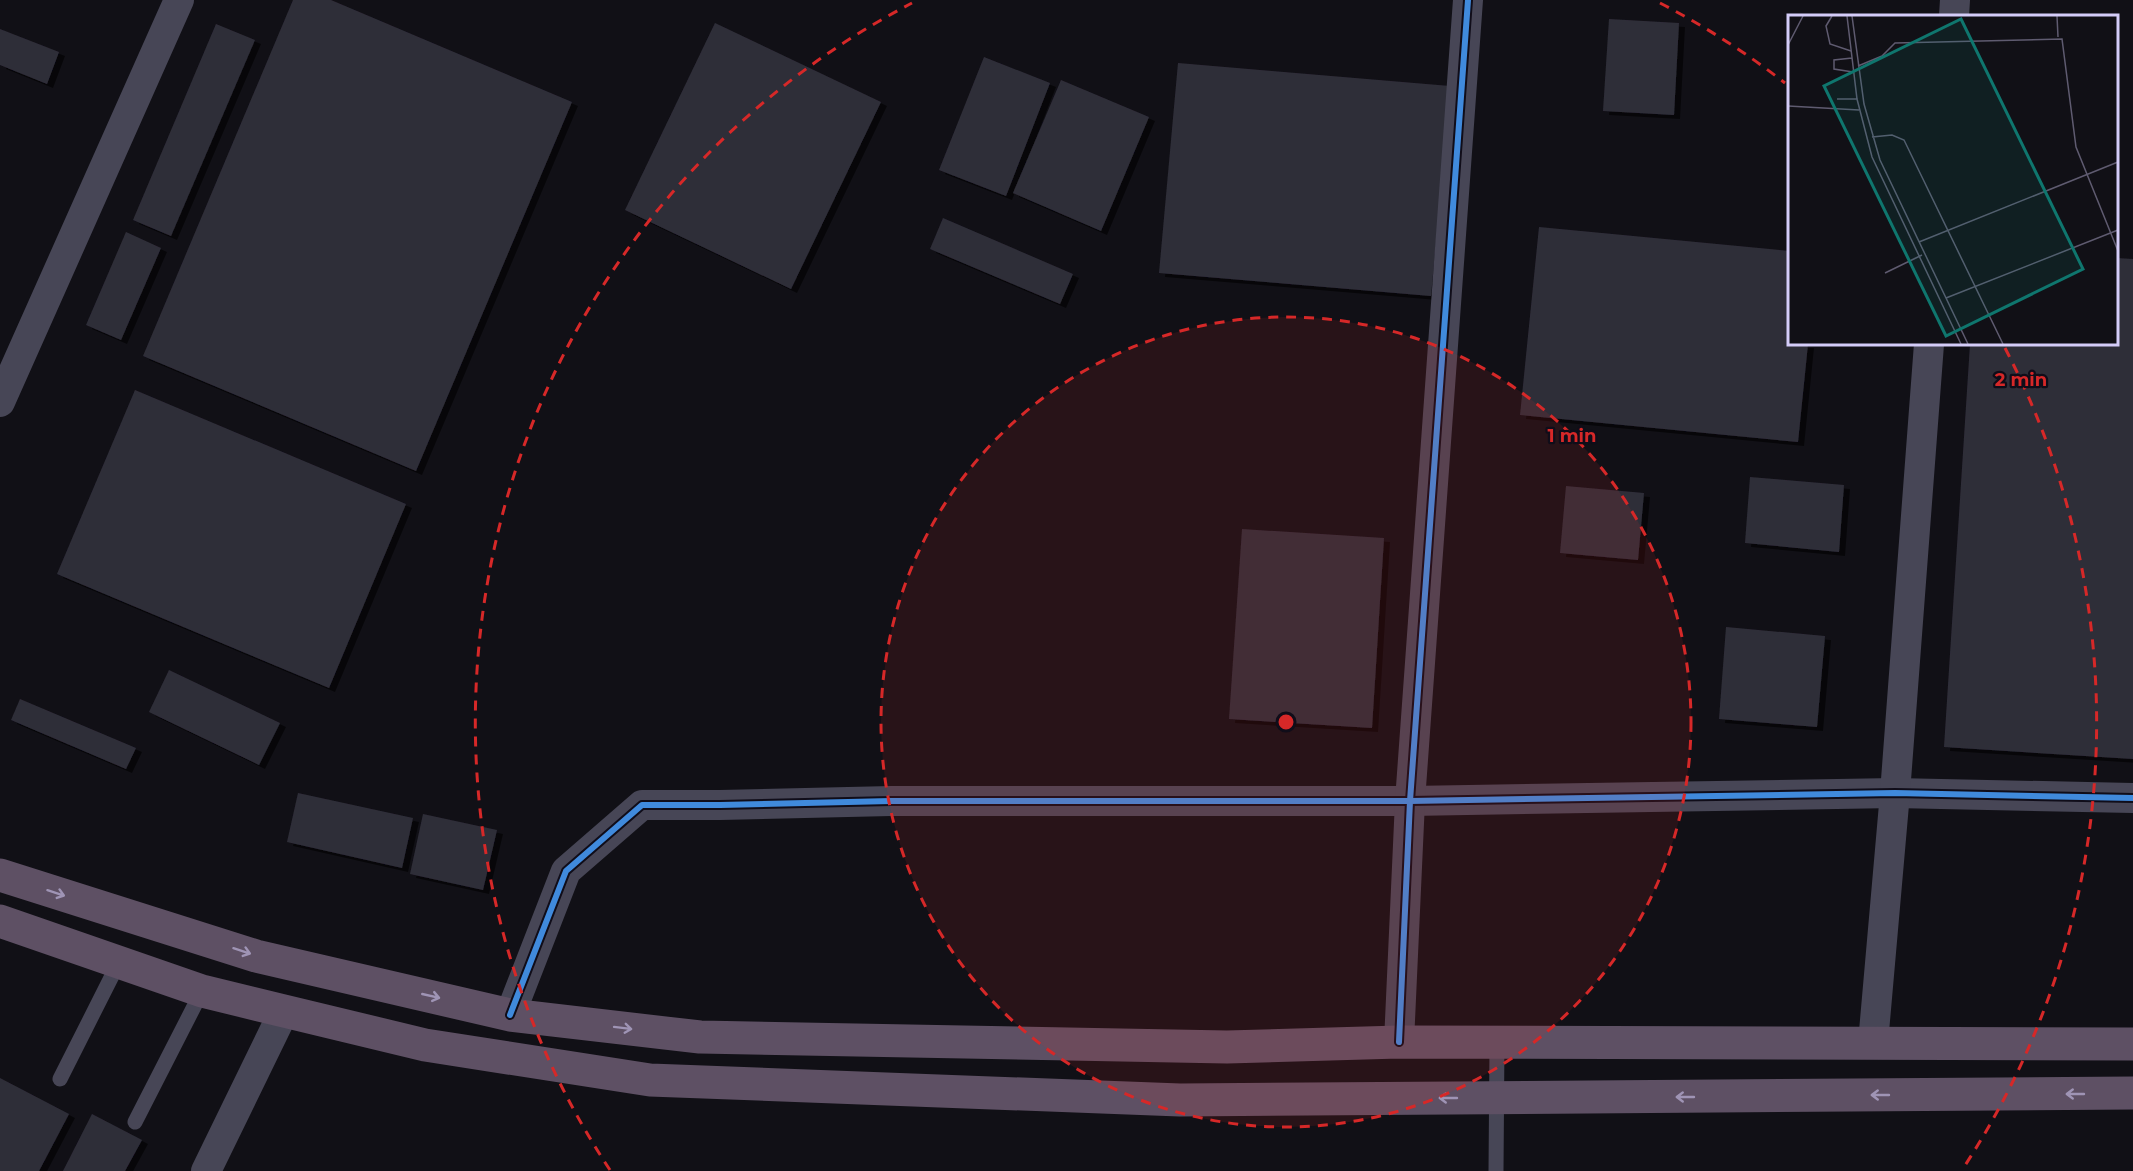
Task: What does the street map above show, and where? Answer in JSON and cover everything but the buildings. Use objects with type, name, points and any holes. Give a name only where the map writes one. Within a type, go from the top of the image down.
[{"type":"highway","points":[[0,875],[256,956],[510,1015],[700,1037],[1227,1047],[1399,1042],[2133,1044]]},
{"type":"highway","points":[[2,925],[202,991],[425,1045],[650,1080],[1180,1100],[2133,1093]]},
{"type":"street","points":[[0,402],[179,0]]},
{"type":"street","points":[[1399,1042],[1410,801],[1468,0]]},
{"type":"street","points":[[1954,15],[1955,0]]},
{"type":"street","points":[[1873,1042],[1895,793],[1929,345]]},
{"type":"street","points":[[510,1015],[566,871],[642,805],[720,806],[891,801],[1410,801],[1895,793],[2133,798]]},
{"type":"street","points":[[206,1171],[284,1011]]},
{"type":"lane","points":[[60,1079],[119,962]]},
{"type":"lane","points":[[135,1122],[202,991]]},
{"type":"lane","points":[[1496,1171],[1497,1042]]},
{"type":"cycle path","points":[[1399,1042],[1410,801],[1468,0]]},
{"type":"cycle path","points":[[510,1015],[566,871],[642,805],[891,801],[1410,801],[1895,793],[2133,798]]}]
